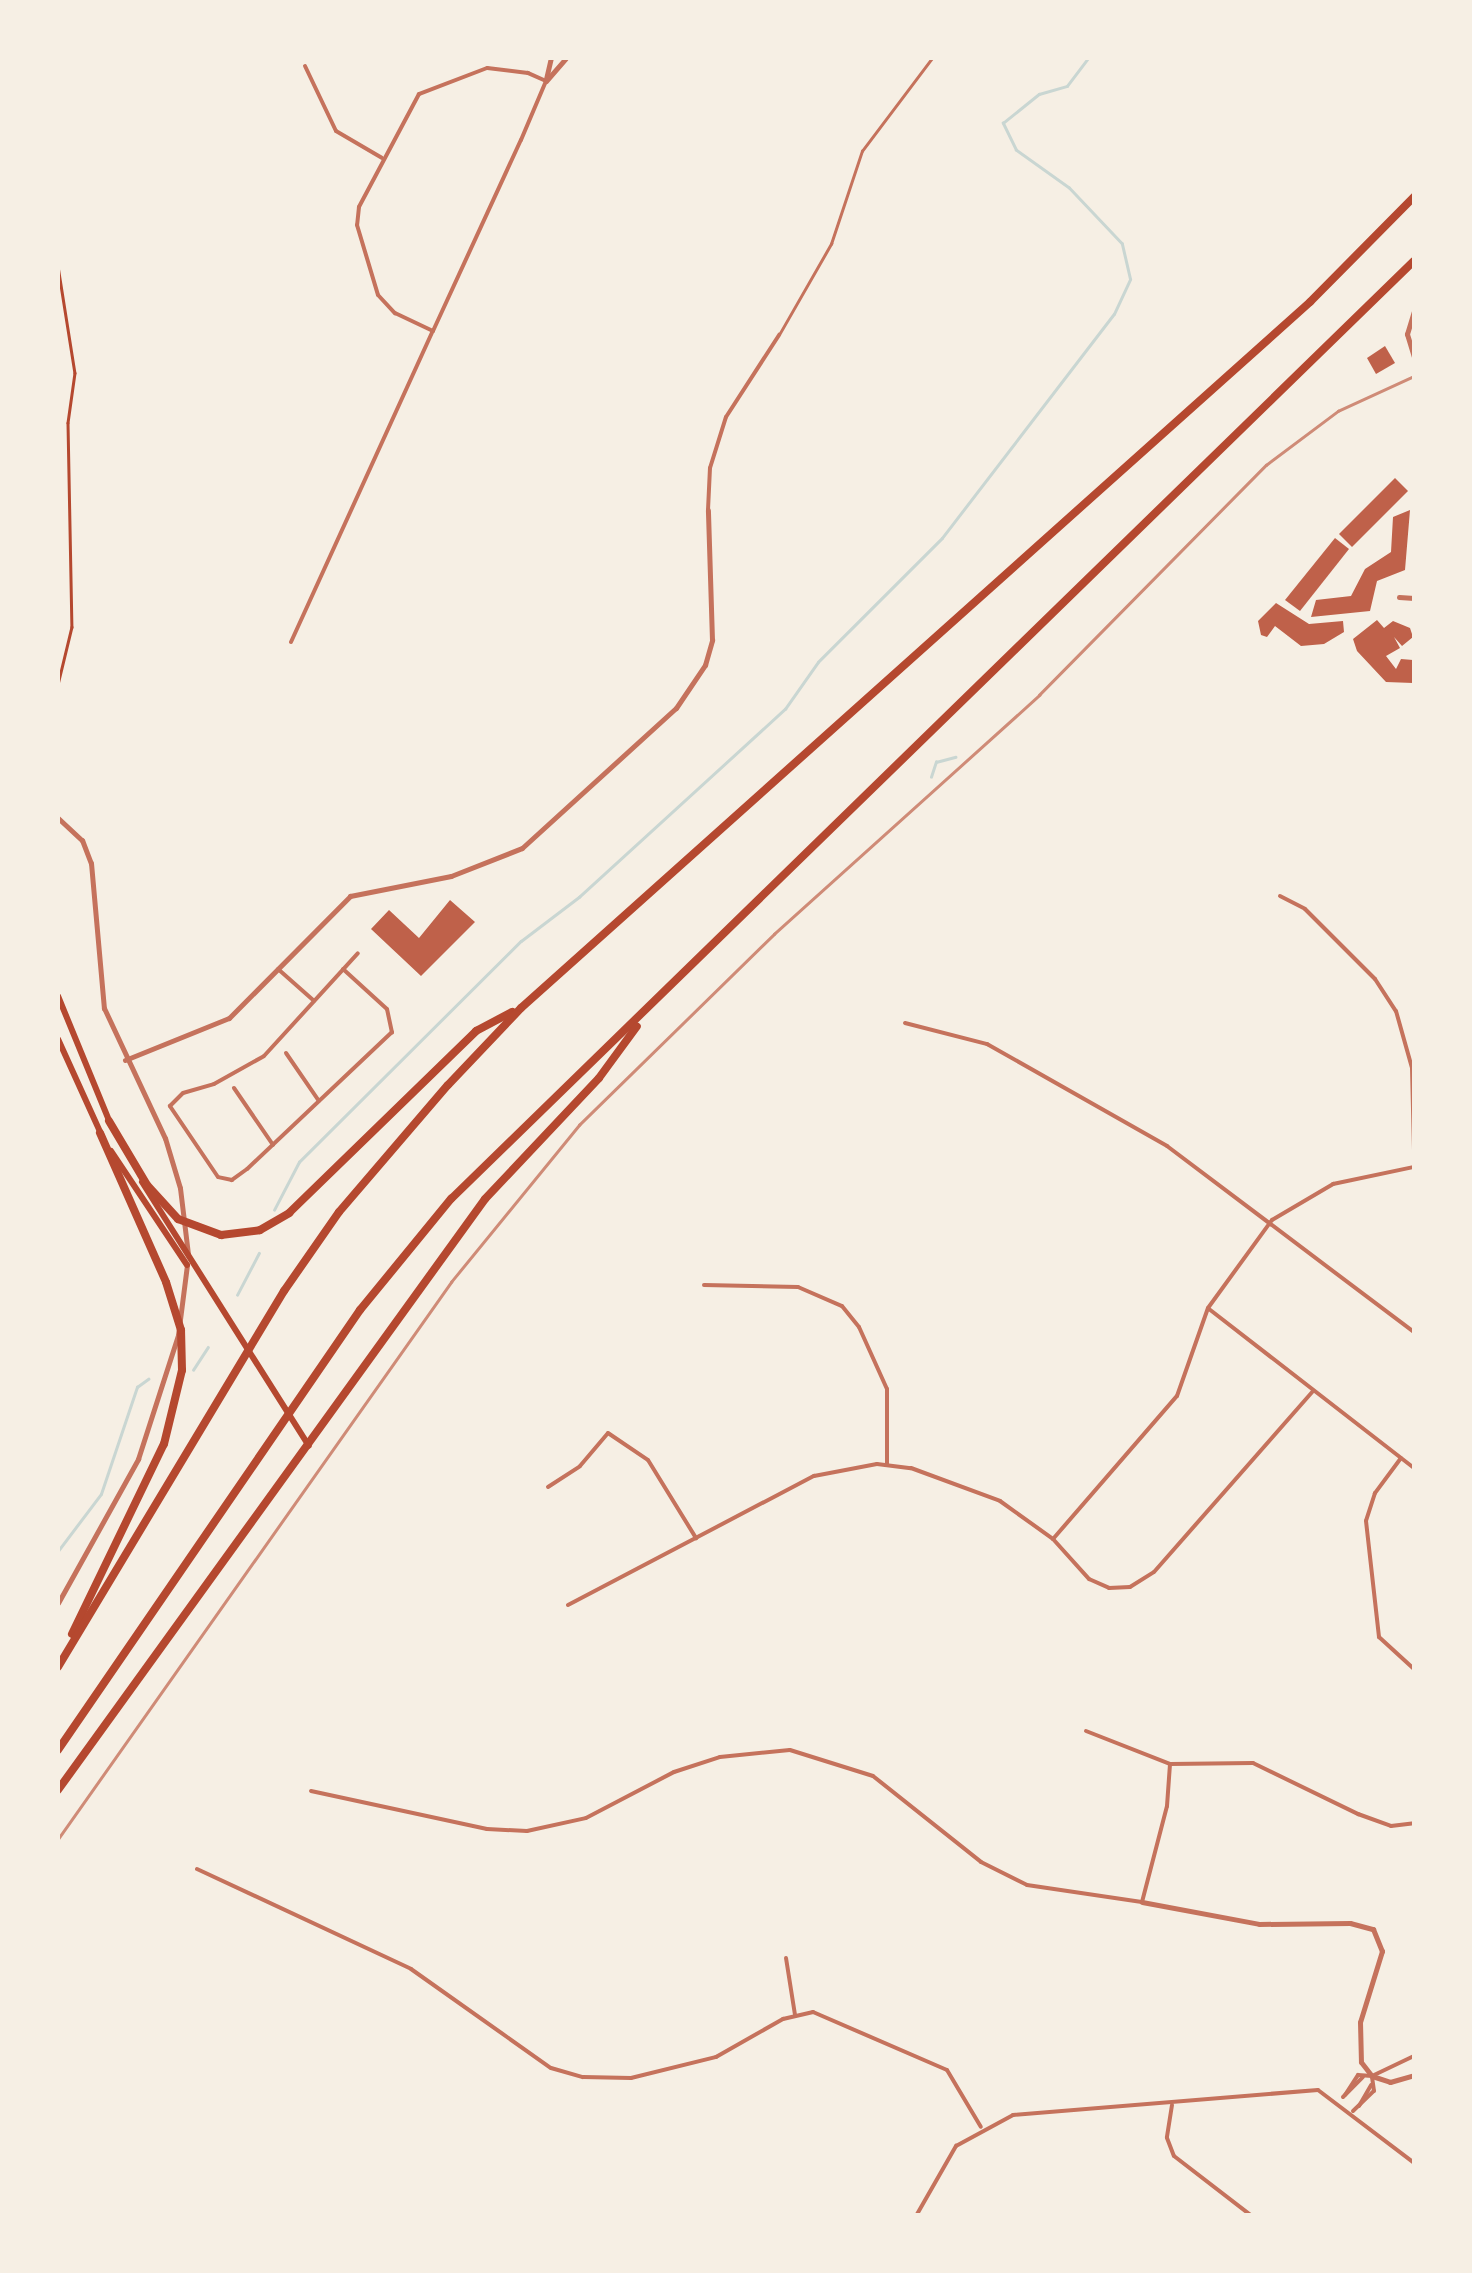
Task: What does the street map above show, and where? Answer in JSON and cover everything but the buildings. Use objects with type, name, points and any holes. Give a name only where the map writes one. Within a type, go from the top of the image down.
[{"type":"highway","points":[[58,1666],[295,1275],[395,1144],[521,1008],[1310,302],[1414,197]]},
{"type":"highway","points":[[58,1750],[303,1391],[451,1198],[650,1009],[1414,261]]},
{"type":"highway","points":[[109,1121],[148,1186],[178,1218],[221,1236],[260,1230],[290,1214],[476,1030],[521,1008]]},
{"type":"highway","points":[[58,1790],[485,1199],[599,1078],[650,1009]]},
{"type":"highway","points":[[58,1666],[164,1444],[182,1370],[181,1330],[166,1282],[100,1133]]},
{"type":"main road","points":[[58,996],[109,1121],[198,1278]]},
{"type":"main road","points":[[58,1040],[100,1133],[309,1447]]},
{"type":"street","points":[[291,642],[546,81],[551,58]]},
{"type":"street","points":[[546,81],[566,58]]},
{"type":"street","points":[[305,66],[336,131],[382,158]]},
{"type":"street","points":[[434,332],[395,312],[378,295],[357,224],[382,158],[419,94],[487,68],[546,81]]},
{"type":"street","points":[[1414,312],[1406,334],[1414,357]]},
{"type":"street","points":[[125,1060],[220,1024],[350,896],[451,876],[522,848],[683,700],[712,640],[710,468],[726,417],[779,335]]},
{"type":"street","points":[[1399,597],[1414,598]]},
{"type":"street","points":[[58,818],[82,840],[91,863],[98,983],[125,1060],[180,1188],[187,1284],[138,1459],[58,1602]]},
{"type":"street","points":[[1280,896],[1306,909],[1375,979],[1396,1011],[1412,1068],[1414,1152]]},
{"type":"street","points":[[343,969],[393,1020],[392,1032],[232,1180],[218,1177],[170,1106],[184,1092],[214,1084],[264,1056],[343,969],[358,953]]},
{"type":"street","points":[[278,968],[314,1001]]},
{"type":"street","points":[[905,1023],[987,1044],[1049,1075],[1167,1146],[1272,1220],[1414,1332]]},
{"type":"street","points":[[286,1053],[319,1101]]},
{"type":"street","points":[[234,1088],[273,1145]]},
{"type":"street","points":[[1053,1538],[1176,1396],[1208,1308],[1272,1220],[1334,1184],[1414,1168]]},
{"type":"street","points":[[704,1284],[808,1288],[849,1312],[887,1389],[887,1464]]},
{"type":"street","points":[[1208,1308],[1414,1468]]},
{"type":"street","points":[[568,1606],[814,1476],[887,1464],[1000,1501],[1053,1538],[1089,1579],[1116,1589],[1154,1572],[1313,1392]]},
{"type":"street","points":[[548,1488],[580,1466],[608,1433],[648,1460],[696,1538]]},
{"type":"street","points":[[1400,1458],[1375,1493],[1366,1521],[1378,1636],[1414,1669]]},
{"type":"street","points":[[1086,1731],[1170,1764],[1254,1763],[1358,1814],[1390,1826],[1414,1823]]},
{"type":"street","points":[[312,1790],[488,1829],[528,1831],[586,1818],[674,1772],[720,1757],[790,1750],[831,1758],[873,1776],[981,1862],[1027,1885],[1259,1924],[1350,1923],[1372,1929],[1382,1952],[1358,2047],[1372,2080]]},
{"type":"street","points":[[1142,1902],[1167,1806],[1170,1764]]},
{"type":"street","points":[[197,1869],[410,1969],[540,2062],[584,2077],[632,2078],[698,2062],[795,2015],[832,2016],[947,2070],[981,2127]]},
{"type":"street","points":[[786,1958],[795,2015]]},
{"type":"street","points":[[1352,2112],[1372,2080],[1414,2056]]},
{"type":"street","points":[[1340,2100],[1363,2077],[1390,2082],[1414,2075]]},
{"type":"street","points":[[916,2216],[935,2173],[981,2127],[1013,2115],[1318,2090],[1340,2100],[1414,2163]]},
{"type":"street","points":[[1172,2102],[1167,2138],[1174,2156],[1252,2216]]},
{"type":"lane","points":[[779,335],[831,244],[862,151],[932,58]]},
{"type":"path","points":[[58,266],[74,373],[68,423],[72,627],[58,684]]},
{"type":"waterway","points":[[274,1210],[299,1162],[521,941],[579,897],[785,709],[818,662],[942,538],[1114,314],[1130,279],[1122,244],[1069,188],[1016,150],[1003,123],[1039,94],[1067,86],[1088,58]]},
{"type":"waterway","points":[[931,777],[936,762],[955,757]]},
{"type":"waterway","points":[[237,1295],[259,1253]]},
{"type":"waterway","points":[[193,1370],[208,1347]]},
{"type":"waterway","points":[[58,1551],[101,1494],[137,1387],[148,1379]]},
{"type":"tram line","points":[[58,1839],[451,1282],[579,1125],[774,934],[1039,695],[1266,465],[1338,411],[1414,376]]}]
